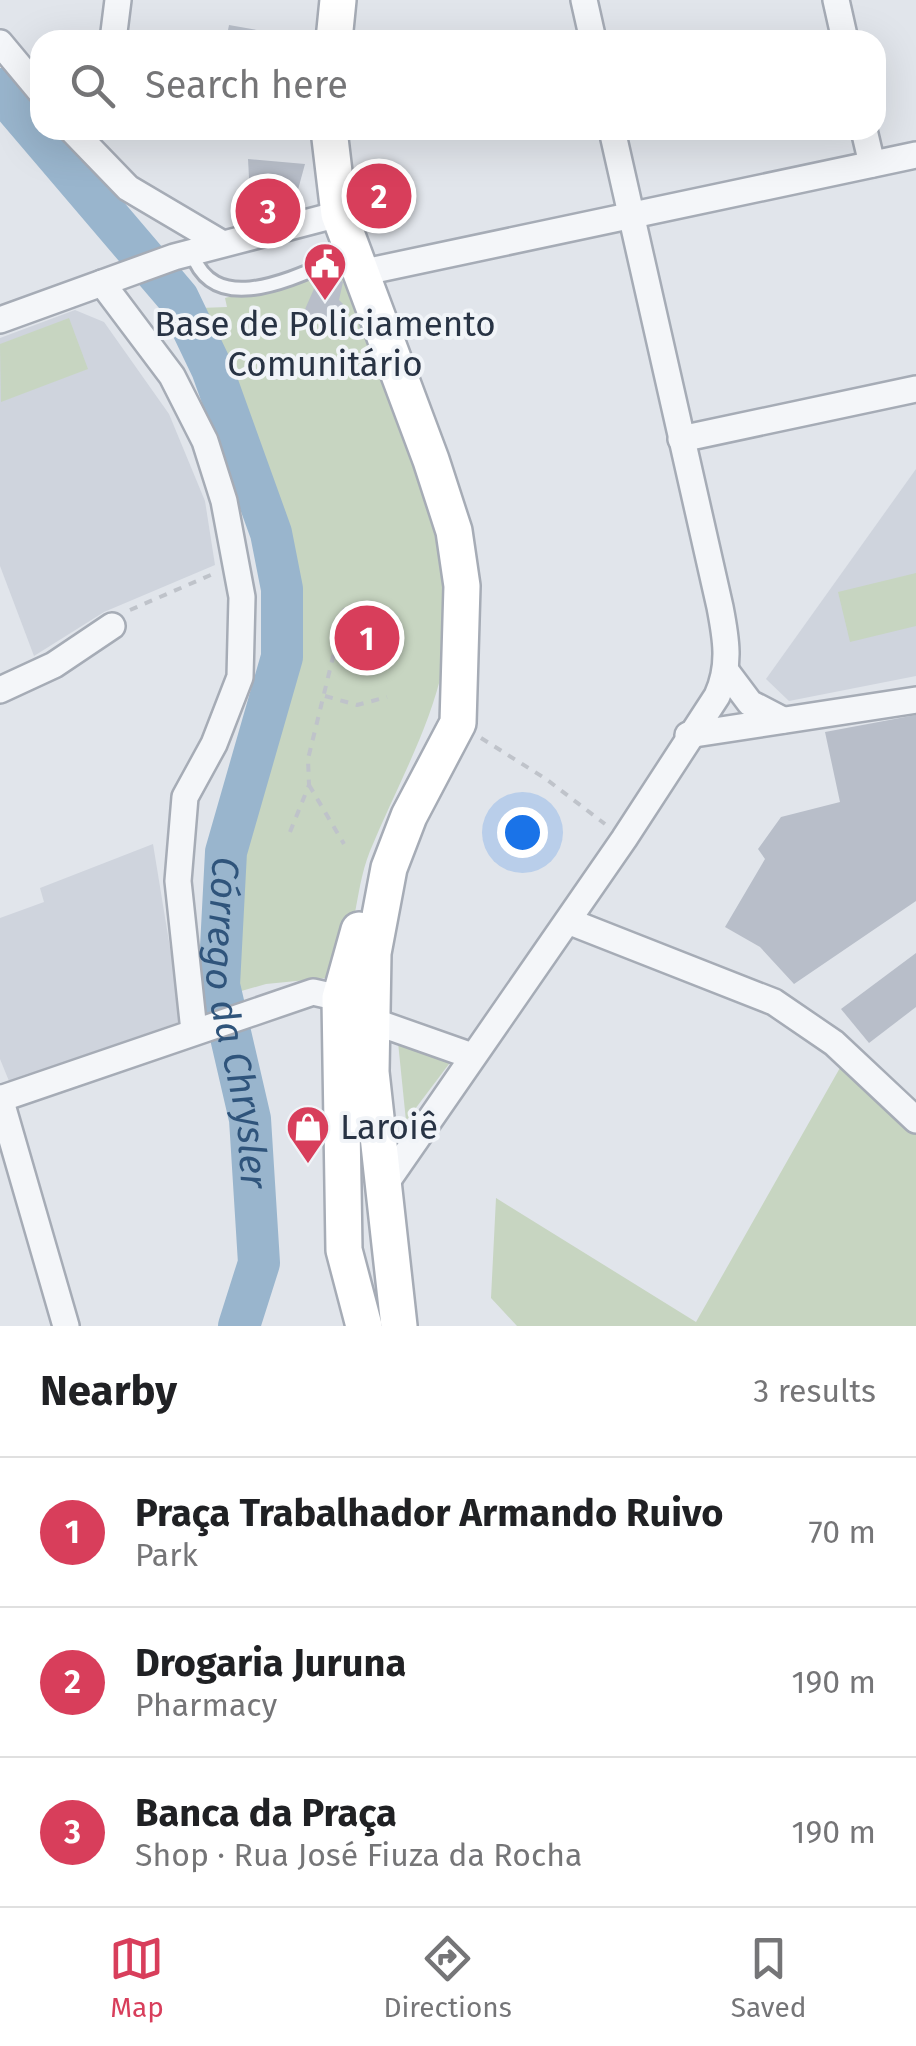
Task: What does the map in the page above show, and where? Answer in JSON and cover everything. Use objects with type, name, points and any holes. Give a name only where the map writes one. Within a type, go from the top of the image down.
[{"type":"main road","points":[[335,30],[338,0]]},
{"type":"main road","points":[[330,140],[339,214],[454,531],[462,586],[458,723],[409,816],[378,862],[340,998],[344,1250],[364,1326]]},
{"type":"main road","points":[[399,1326],[386,1238],[386,1183],[371,1072],[370,1020],[373,953],[389,868],[409,816]]},
{"type":"main road","points":[[340,998],[371,1072]]},
{"type":"street","points":[[114,30],[118,0]]},
{"type":"street","points":[[584,0],[590,30]]},
{"type":"street","points":[[836,0],[843,30]]},
{"type":"street","points":[[0,43],[30,79]]},
{"type":"street","points":[[80,140],[128,188],[222,243]]},
{"type":"street","points":[[96,160],[99,140]]},
{"type":"street","points":[[386,1183],[624,839],[688,735],[717,696],[726,671],[720,607],[614,140]]},
{"type":"street","points":[[866,140],[872,164]]},
{"type":"street","points":[[356,263],[630,214],[916,154]]},
{"type":"street","points":[[0,320],[183,255],[339,214]]},
{"type":"street","points":[[102,283],[148,340],[190,408],[224,500],[236,566],[244,645],[240,677],[214,744],[184,797],[178,881],[202,1028]]},
{"type":"street","points":[[681,439],[916,388]]},
{"type":"street","points":[[0,690],[54,665],[112,626]]},
{"type":"street","points":[[726,671],[750,703],[783,720]]},
{"type":"street","points":[[688,735],[916,700]]},
{"type":"street","points":[[568,921],[774,1002],[834,1043],[916,1120]]},
{"type":"street","points":[[66,1326],[0,1099],[314,992],[340,998]]},
{"type":"street","points":[[370,1020],[472,1056]]},
{"type":"lane","points":[[183,255],[204,277],[233,290],[356,263]]},
{"type":"path","points":[[112,626],[122,614],[236,566]]},
{"type":"path","points":[[290,832],[309,785],[308,760],[345,608]]},
{"type":"path","points":[[326,696],[357,704],[388,697]]},
{"type":"path","points":[[458,723],[546,778],[624,839]]},
{"type":"path","points":[[309,785],[344,844]]},
{"type":"shaded area","points":[[75,310],[104,322],[169,414],[205,501],[215,565],[104,612],[34,656],[0,566],[0,338]]},
{"type":"shaded area","points":[[916,469],[916,676],[789,701],[766,679]]},
{"type":"shaded area","points":[[153,844],[182,1021],[9,1081],[0,1059],[0,918],[44,902],[40,888]]},
{"type":"green space","points":[[347,265],[403,410],[436,516],[448,619],[443,667],[420,737],[370,851],[350,933],[338,963],[327,978],[266,984],[231,994],[236,857],[260,782],[289,657],[287,592],[260,477],[232,387],[200,308],[227,307],[225,298]]},
{"type":"green space","points":[[69,318],[88,369],[1,402],[0,344]]},
{"type":"green space","points":[[916,573],[916,626],[850,642],[838,592]]},
{"type":"green space","points":[[398,1042],[452,1060],[406,1121]]},
{"type":"green space","points":[[841,1066],[916,1130],[916,1326],[517,1326],[491,1298],[496,1198],[696,1322]]},
{"type":"building","points":[[229,25],[257,30],[228,30]]},
{"type":"building","points":[[248,159],[305,164],[296,197],[289,205],[250,196]]},
{"type":"building","name":"Base de Policiamento Comunitário","points":[[332,276],[343,282],[339,300],[343,304],[331,329],[302,316],[317,282],[329,285]]},
{"type":"building","points":[[916,715],[916,901],[794,984],[760,947],[725,927],[765,859],[758,849],[781,817],[840,802],[825,732]]},
{"type":"building","points":[[916,953],[916,1007],[869,1043],[841,1009]]},
{"type":"waterway","name":"Córrego da Chrysler","points":[[0,89],[30,124]]},
{"type":"waterway","name":"Córrego da Chrysler","points":[[43,140],[178,298],[212,369],[271,533],[282,589],[282,657],[226,852],[219,985],[250,1119],[259,1263],[239,1326]]},
{"type":"place","name":"Drogaria Juruna","points":[[379,196]]},
{"type":"place","name":"Banca da Praça","points":[[268,211]]},
{"type":"place","name":"Base de Policiamento Comunitário","points":[[325,302]]},
{"type":"place","name":"Praça Trabalhador Armando Ruivo","points":[[367,638]]},
{"type":"place","name":"Laroiê","points":[[308,1165]]}]
